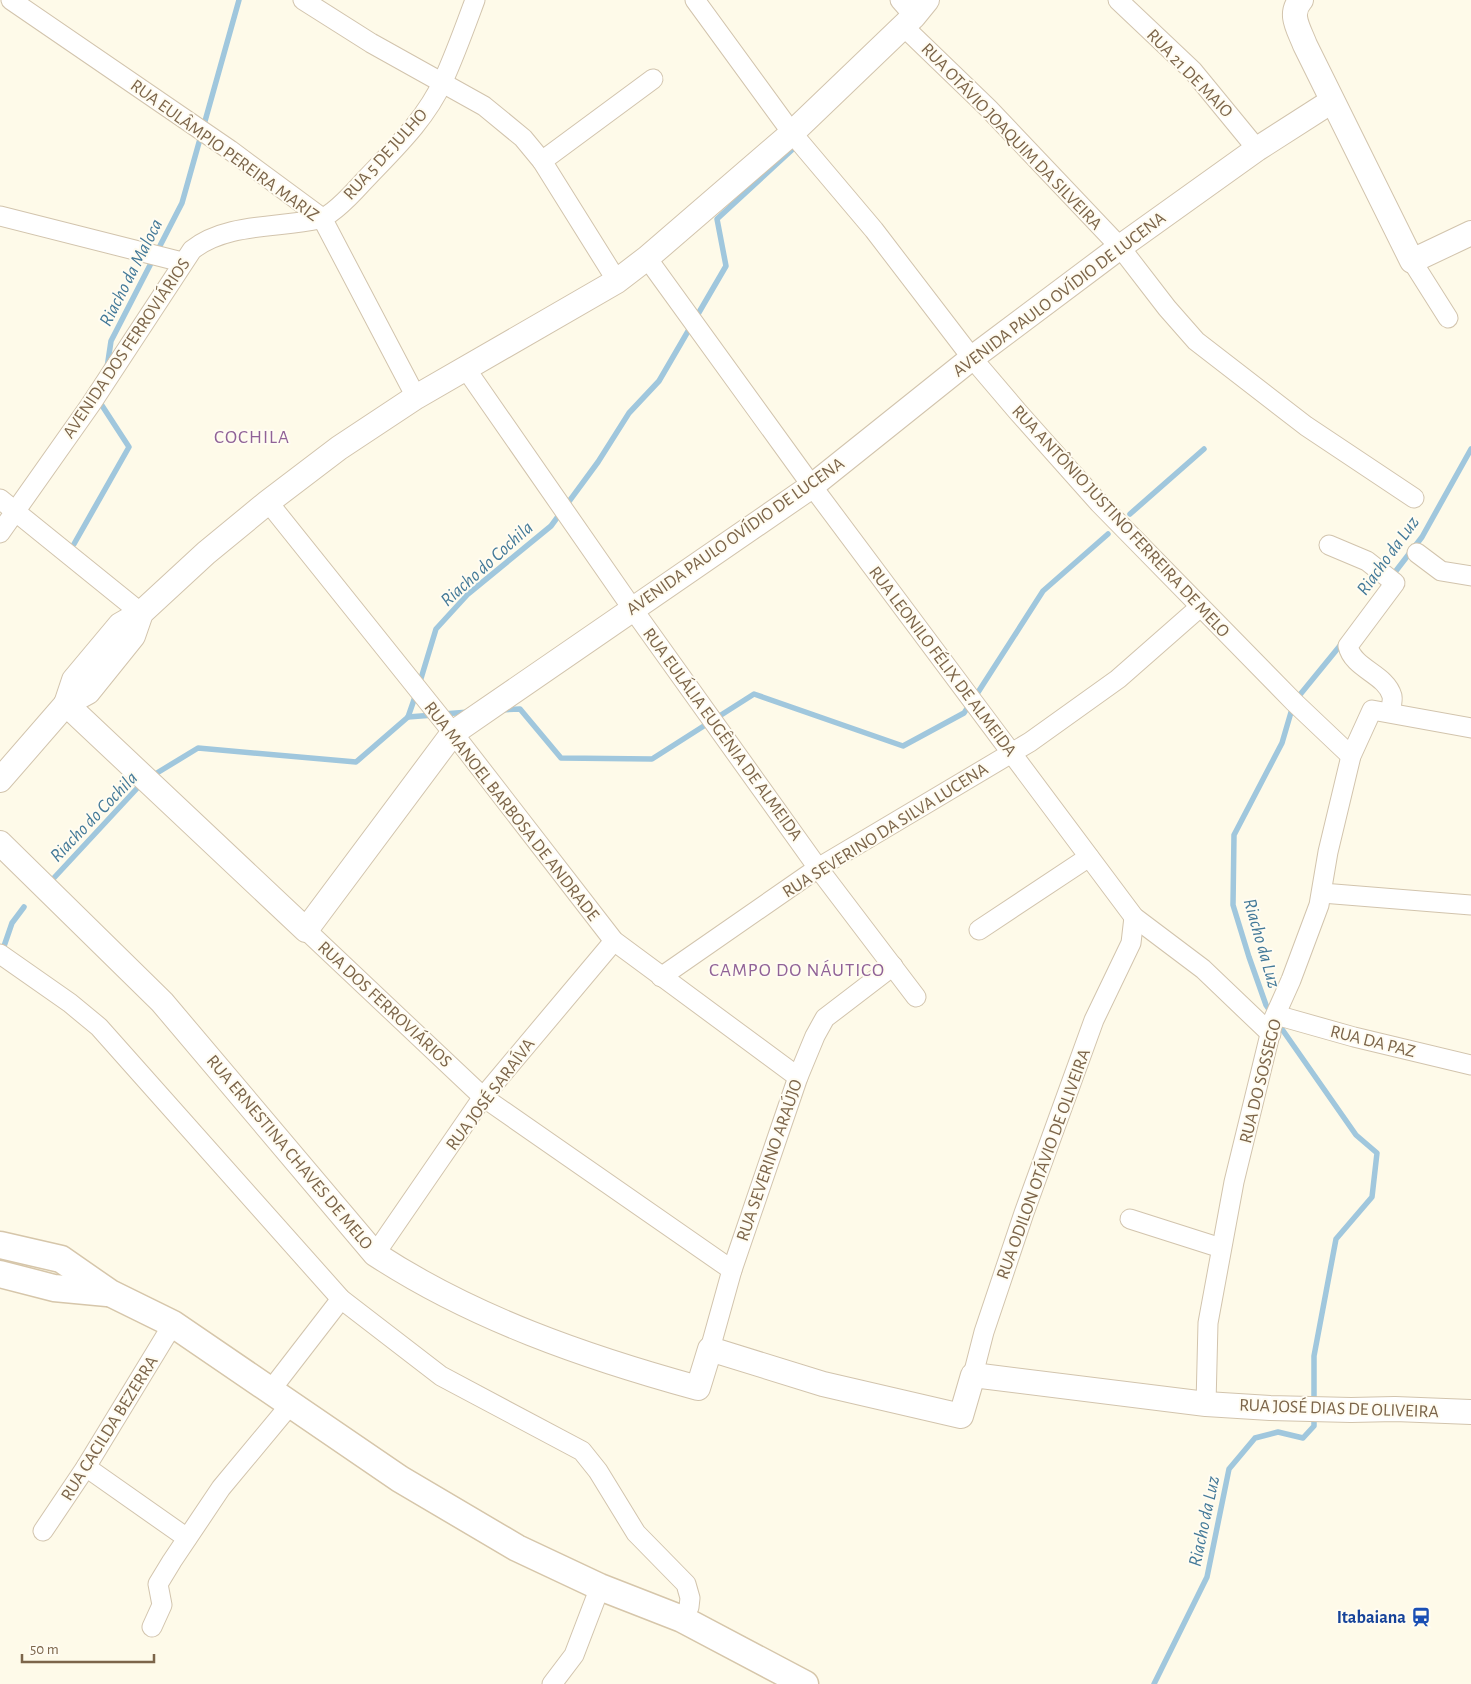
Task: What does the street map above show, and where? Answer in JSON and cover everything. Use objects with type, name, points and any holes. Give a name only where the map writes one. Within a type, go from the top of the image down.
[{"type":"main road","points":[[0,1245],[61,1259],[110,1293],[173,1324],[400,1479],[517,1548],[600,1587],[682,1619],[805,1684]]},
{"type":"main road","points":[[0,1274],[54,1288],[110,1293]]},
{"type":"street","name":"RUA EULÂMPIO PEREIRA MARIZ","points":[[11,0],[230,150],[322,218],[416,397]]},
{"type":"street","points":[[303,0],[371,43],[484,106],[523,138],[542,161],[617,281]]},
{"type":"street","name":"RUA 5 DE JULHO","points":[[322,218],[350,196],[407,135],[443,82],[475,0]]},
{"type":"street","name":"RUA ANTÔNIO JUSTINO FERREIRA DE MELO","points":[[695,0],[792,133],[874,230],[972,358],[1099,503],[1200,607],[1351,756]]},
{"type":"street","name":"RUA 21 DE MAIO","points":[[1118,0],[1193,71],[1257,149]]},
{"type":"street","points":[[1301,0],[1294,9],[1295,20],[1332,101],[1412,261],[1448,318]]},
{"type":"street","points":[[0,780],[66,704],[74,680],[120,625],[141,613],[206,554],[268,502],[339,448],[416,397],[617,281],[647,258],[792,133],[911,11]]},
{"type":"street","name":"RUA OTÁVIO JOAQUIM DA SILVEIRA","points":[[911,11],[988,108],[1120,247],[1167,308],[1196,341],[1284,410],[1414,498]]},
{"type":"street","points":[[542,161],[653,79]]},
{"type":"street","name":"AVENIDA PAULO OVÍDIO DE LUCENA","points":[[306,930],[453,732],[812,486],[972,358],[1120,247],[1257,149],[1332,101]]},
{"type":"street","points":[[0,216],[182,262]]},
{"type":"street","name":"AVENIDA DOS FERROVIÁRIOS","points":[[0,533],[91,404],[182,262],[202,242],[221,234],[322,218]]},
{"type":"street","points":[[1412,261],[1471,233]]},
{"type":"street","name":"RUA LEONILO FÉLIX DE ALMEIDA","points":[[647,258],[812,486],[1134,917],[1203,968],[1271,1034]]},
{"type":"street","name":"RUA EULÁLIA EUGÊNIA DE ALMEIDA","points":[[466,369],[632,608],[818,868],[916,997]]},
{"type":"street","points":[[0,499],[141,613]]},
{"type":"street","name":"RUA MANOEL BARBOSA DE ANDRADE","points":[[268,502],[453,732],[614,941],[798,1077]]},
{"type":"street","points":[[1329,545],[1367,561],[1395,584],[1348,646],[1350,656],[1388,689],[1393,698],[1381,711]]},
{"type":"street","points":[[1417,553],[1440,571],[1471,576]]},
{"type":"street","name":"RUA SEVERINO DA SILVA LUCENA","points":[[661,977],[818,868],[1030,742],[1118,679],[1200,607]]},
{"type":"street","name":"RUA DOS FERROVIÁRIOS","points":[[66,704],[483,1097],[732,1270]]},
{"type":"street","points":[[1381,711],[1471,728]]},
{"type":"street","name":"RUA DO SOSSEGO","points":[[1206,1404],[1208,1323],[1221,1248],[1234,1182],[1271,1034],[1276,1015],[1292,980],[1322,893],[1328,852],[1351,756],[1381,711]]},
{"type":"street","name":"RUA ERNESTINA CHAVES DE MELO","points":[[0,844],[162,1002],[376,1254],[413,1278],[534,1335],[580,1354],[698,1388]]},
{"type":"street","points":[[979,930],[1089,857]]},
{"type":"street","points":[[1322,893],[1471,905]]},
{"type":"street","name":"RUA ODILON OTÁVIO DE OLIVEIRA","points":[[710,1349],[823,1384],[961,1416],[984,1332],[1024,1213],[1094,1020],[1131,942],[1134,917]]},
{"type":"street","name":"RUA JOSÉ SARAÍVA","points":[[376,1254],[483,1097],[614,941]]},
{"type":"street","points":[[0,954],[70,1003],[99,1027],[341,1299],[441,1376],[582,1451],[598,1471],[636,1533],[686,1584],[690,1598],[689,1607],[682,1619]]},
{"type":"street","name":"RUA SEVERINO ARAÚJO","points":[[698,1388],[732,1270],[798,1077],[825,1018],[893,966]]},
{"type":"street","name":"RUA DA PAZ","points":[[1276,1015],[1354,1037],[1471,1065]]},
{"type":"street","points":[[1130,1219],[1221,1248]]},
{"type":"street","points":[[152,1628],[162,1605],[158,1584],[280,1398],[341,1299]]},
{"type":"street","name":"RUA CACILDA BEZERRA","points":[[43,1531],[86,1467],[173,1324]]},
{"type":"street","name":"RUA JOSÉ DIAS DE OLIVEIRA","points":[[973,1376],[1206,1404],[1270,1408],[1471,1412]]},
{"type":"street","points":[[86,1467],[188,1538]]},
{"type":"street","points":[[552,1684],[574,1655],[600,1587]]},
{"type":"waterway","name":"Riacho da Maloca","points":[[107,368],[111,341],[182,203],[239,0]]},
{"type":"waterway","name":"Riacho do Cochila","points":[[419,685],[436,629],[468,594],[551,526],[598,462],[629,413],[659,381],[726,266],[717,219],[794,148]]},
{"type":"waterway","name":"Riacho da Maloca","points":[[74,544],[129,447],[101,404],[102,399]]},
{"type":"waterway","points":[[1130,514],[1204,449]]},
{"type":"waterway","name":"Riacho da Luz","points":[[1392,576],[1422,537],[1471,449]]},
{"type":"waterway","points":[[975,697],[1043,591],[1108,534]]},
{"type":"waterway","name":"Riacho da Luz","points":[[1272,1014],[1266,1005],[1233,905],[1234,835],[1282,743],[1294,702],[1343,642]]},
{"type":"waterway","name":"Riacho do Cochila","points":[[152,776],[198,748],[356,762],[408,717],[416,694]]},
{"type":"waterway","points":[[500,710],[520,709],[561,758],[652,759],[754,694],[903,746],[964,713],[970,704]]},
{"type":"waterway","points":[[443,714],[469,712]]},
{"type":"waterway","points":[[408,717],[434,715]]},
{"type":"waterway","name":"Riacho do Cochila","points":[[52,880],[142,783]]},
{"type":"waterway","name":"Riacho do Cochila","points":[[2,952],[12,923],[24,907]]},
{"type":"waterway","name":"Riacho da Luz","points":[[1277,1022],[1356,1135],[1377,1153],[1372,1197],[1336,1239],[1314,1356],[1314,1401]]},
{"type":"waterway","name":"Riacho da Luz","points":[[1154,1684],[1207,1577],[1229,1469],[1255,1438],[1278,1432],[1303,1438],[1314,1426],[1314,1415]]},
{"type":"place","name":"Itabaiana","points":[[1421,1617]]},
{"type":"district","name":"COCHILA","points":[[252,436]]},
{"type":"district","name":"CAMPO DO NÁUTICO","points":[[797,969]]}]
